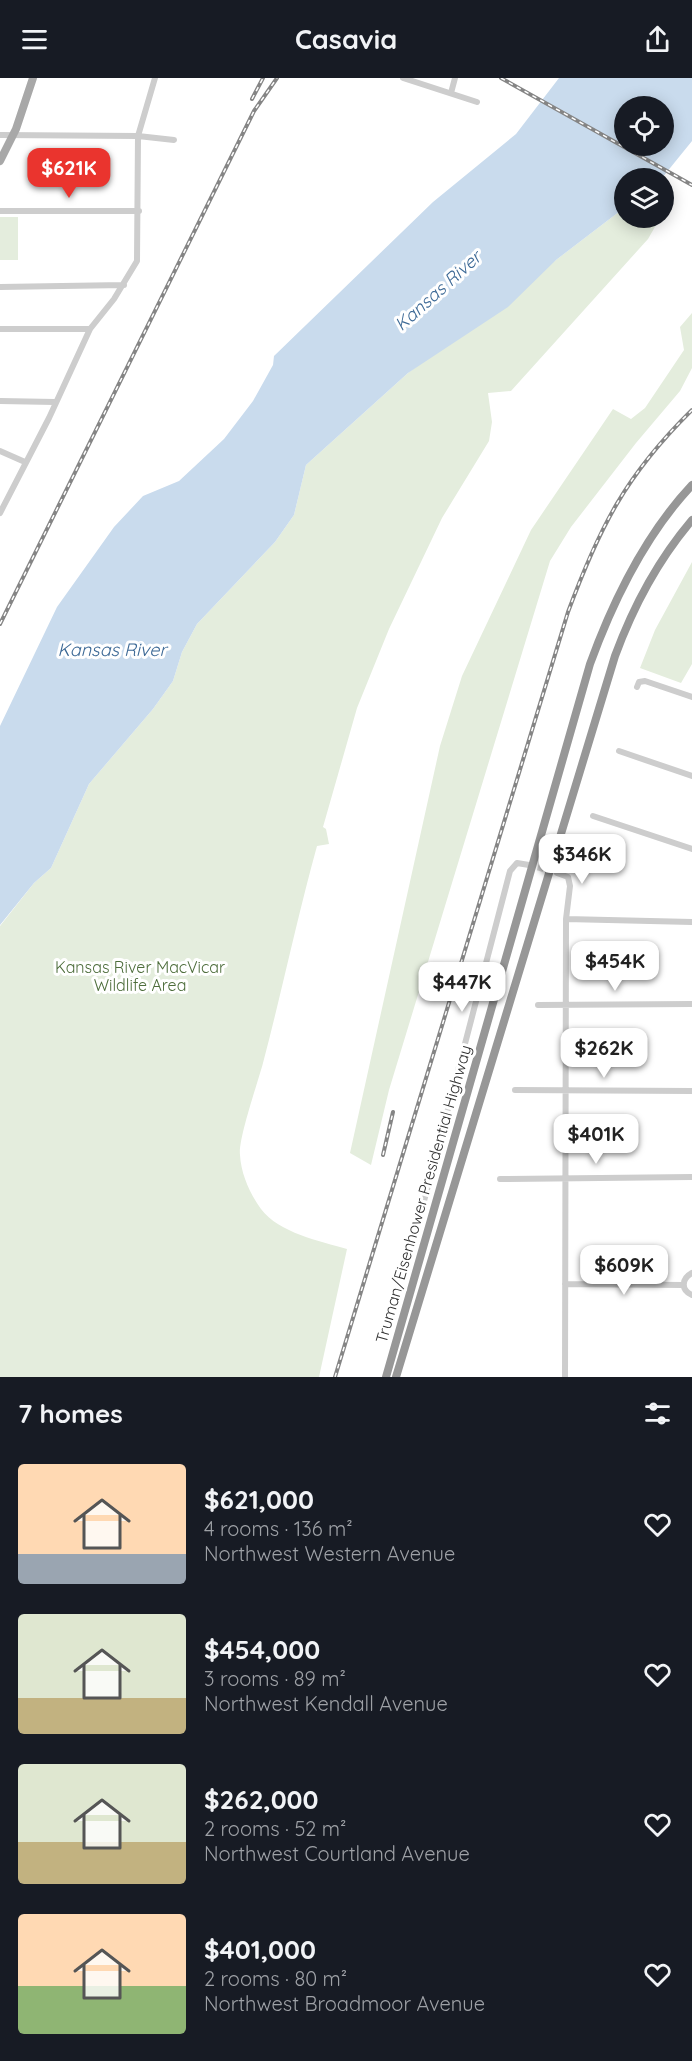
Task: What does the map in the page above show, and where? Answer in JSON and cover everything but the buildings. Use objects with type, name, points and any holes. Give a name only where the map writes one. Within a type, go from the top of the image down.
[{"type":"highway","name":"Truman/Eisenhower Presidential Highway","points":[[386,1377],[590,664],[623,586],[666,516],[692,485]]},
{"type":"highway","name":"Truman/Eisenhower Presidential Highway","points":[[396,1377],[615,656],[640,598],[672,543],[692,520]]},
{"type":"main road","points":[[0,161],[13,135],[33,78]]},
{"type":"street","points":[[0,513],[90,329],[124,285],[137,261],[138,136],[154,78]]},
{"type":"street","points":[[403,78],[477,102]]},
{"type":"street","points":[[451,93],[455,78]]},
{"type":"street","points":[[0,135],[138,136],[174,140]]},
{"type":"street","points":[[0,212],[139,211]]},
{"type":"street","points":[[0,286],[124,285]]},
{"type":"street","points":[[0,329],[90,329]]},
{"type":"street","points":[[0,401],[55,402]]},
{"type":"street","points":[[0,451],[25,462]]},
{"type":"street","points":[[637,687],[639,682],[645,681],[692,697]]},
{"type":"street","points":[[619,751],[692,776]]},
{"type":"street","points":[[593,816],[692,849]]},
{"type":"street","points":[[424,1201],[510,871],[517,863],[529,865]]},
{"type":"street","points":[[557,873],[568,878],[570,883],[566,919],[565,1377]]},
{"type":"street","points":[[566,919],[692,922]]},
{"type":"street","points":[[538,1005],[692,1004]]},
{"type":"street","points":[[515,1090],[692,1091]]},
{"type":"street","points":[[500,1179],[692,1177]]},
{"type":"street","points":[[692,1273],[685,1279],[683,1285],[686,1292],[692,1296]]},
{"type":"street","points":[[565,1284],[683,1285]]},
{"type":"green space","name":"Kansas River MacVicar Wildlife Area","points":[[614,216],[614,228],[654,228],[648,239],[511,391],[488,393],[492,422],[489,441],[442,518],[389,629],[357,708],[323,827],[326,829],[329,844],[317,846],[240,1147],[244,1176],[261,1209],[269,1217],[301,1235],[347,1249],[319,1377],[0,1377],[0,926],[34,883],[51,868],[89,784],[153,709],[173,681],[182,652],[197,624],[275,542],[294,515],[306,465],[408,373]]},
{"type":"green space","points":[[0,217],[18,217],[18,260],[0,260]]},
{"type":"green space","points":[[692,313],[692,368],[680,391],[636,443],[571,527],[550,561],[389,1090],[371,1165],[350,1153],[440,746],[462,676],[531,530],[613,409],[631,419],[645,408],[684,350],[680,327]]},
{"type":"green space","points":[[692,562],[692,664],[681,683],[640,668],[655,630]]},
{"type":"water","name":"Kansas River","points":[[559,78],[692,78],[692,141],[670,168],[614,168],[614,216],[556,260],[508,307],[408,373],[306,465],[294,515],[275,542],[197,624],[182,652],[173,681],[153,709],[89,784],[51,868],[34,883],[0,925],[0,726],[57,607],[114,527],[143,496],[179,481],[224,439],[253,401],[273,365],[274,356],[433,202],[516,134]]},
{"type":"tunnel","points":[[529,865],[554,872]]},
{"type":"railway","points":[[252,99],[263,78]]},
{"type":"railway","points":[[0,624],[254,111],[277,78]]},
{"type":"railway","points":[[501,78],[692,185]]},
{"type":"railway","points":[[335,1377],[568,612],[592,553],[617,503],[649,457],[692,410]]},
{"type":"railway","points":[[383,1155],[393,1112]]}]
